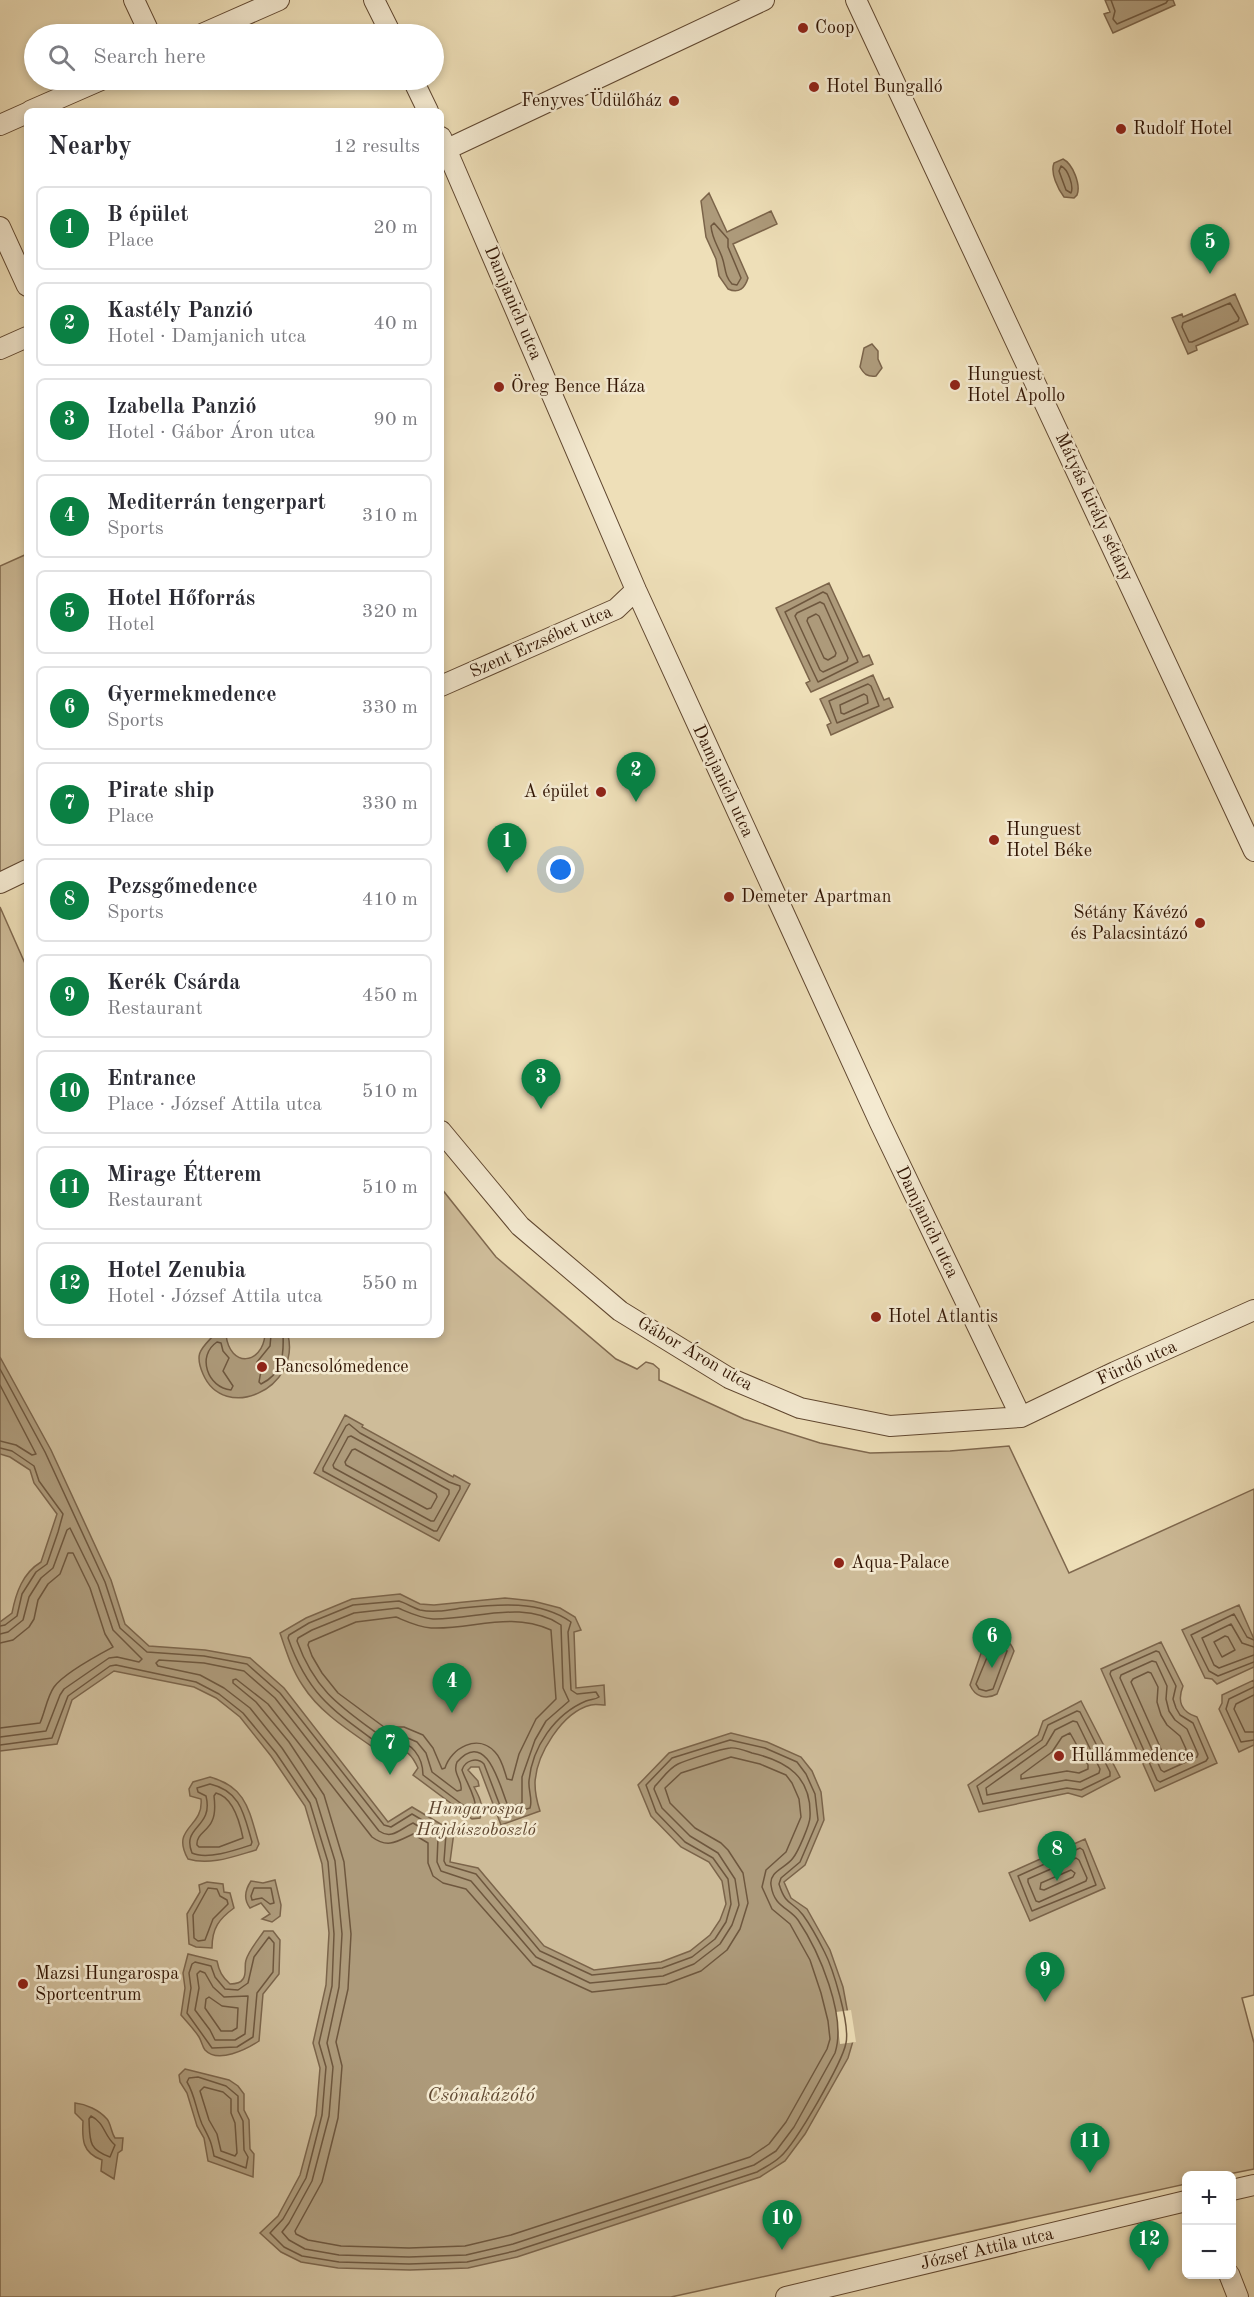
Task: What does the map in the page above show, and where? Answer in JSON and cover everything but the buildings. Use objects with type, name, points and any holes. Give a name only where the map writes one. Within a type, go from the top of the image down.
[{"type":"street","points":[[134,0],[145,24]]},
{"type":"street","points":[[225,24],[279,0]]},
{"type":"street","points":[[374,0],[386,24]]},
{"type":"street","points":[[444,146],[764,0]]},
{"type":"street","name":"Mátyás király sétány","points":[[856,0],[1254,851]]},
{"type":"street","points":[[38,108],[78,90]]},
{"type":"street","points":[[418,90],[427,108]]},
{"type":"street","points":[[0,125],[24,114]]},
{"type":"street","name":"Damjanich utca","points":[[444,148],[636,590],[880,1123],[1021,1417]]},
{"type":"street","points":[[0,227],[24,279]]},
{"type":"street","points":[[0,349],[24,338]]},
{"type":"street","name":"Szent Erzsébet utca","points":[[444,685],[616,609],[636,590]]},
{"type":"street","points":[[0,883],[24,871]]},
{"type":"street","name":"Gábor Áron utca","points":[[444,1135],[520,1226],[620,1311],[729,1378],[800,1408],[890,1426],[1021,1417]]},
{"type":"street","name":"Fürdő utca","points":[[1021,1417],[1254,1310]]},
{"type":"street","points":[[1236,2189],[1254,2185]]},
{"type":"street","name":"József Attila utca","points":[[786,2297],[810,2294],[1182,2202]]},
{"type":"street","points":[[1230,2279],[1238,2297]]},
{"type":"green space","points":[[24,555],[24,871],[0,882],[0,566]]},
{"type":"green space","name":"Hungarospa Hajdúszoboszló","points":[[0,907],[24,961],[24,1338],[444,1338],[444,1192],[496,1257],[616,1359],[637,1369],[646,1362],[653,1364],[659,1369],[659,1380],[744,1419],[820,1443],[870,1453],[950,1451],[1009,1446],[1069,1573],[1254,1489],[1254,1995],[1242,1998],[1254,2043],[1254,2169],[1236,2173],[1182,2171],[1182,2185],[671,2297],[0,2297]]},
{"type":"water","points":[[1105,0],[1173,0],[1175,5],[1113,33],[1104,14],[1110,12]]},
{"type":"water","points":[[1063,159],[1070,165],[1077,181],[1078,191],[1074,198],[1064,197],[1054,176],[1054,163]]},
{"type":"water","points":[[709,193],[727,232],[771,211],[777,224],[733,244],[748,278],[745,285],[738,290],[728,289],[719,276],[716,259],[706,237],[701,201]]},
{"type":"water","points":[[1235,294],[1248,324],[1196,346],[1197,350],[1188,354],[1172,318],[1182,314],[1183,317]]},
{"type":"water","points":[[872,344],[878,351],[878,359],[882,368],[876,376],[866,374],[860,367],[864,348]]},
{"type":"water","points":[[829,583],[863,657],[869,655],[873,664],[811,692],[806,683],[810,681],[776,608]]},
{"type":"water","points":[[873,675],[884,700],[889,698],[893,707],[831,735],[827,725],[831,723],[820,699]]},
{"type":"water","name":"Pancsolómedence","points":[[211,1338],[227,1338],[233,1353],[246,1359],[258,1352],[264,1338],[288,1338],[289,1354],[283,1371],[272,1384],[258,1393],[243,1397],[227,1396],[213,1389],[203,1374],[199,1361],[202,1348]]},
{"type":"water","name":"Csónakázótó","points":[[0,1357],[51,1450],[111,1580],[125,1624],[149,1646],[205,1650],[250,1658],[284,1688],[388,1822],[412,1807],[454,1832],[450,1862],[478,1868],[544,1946],[594,1970],[661,1962],[690,1951],[710,1935],[720,1920],[726,1904],[722,1881],[709,1862],[681,1847],[651,1816],[638,1785],[669,1753],[731,1733],[767,1742],[801,1757],[812,1771],[821,1792],[824,1820],[805,1865],[784,1882],[791,1898],[807,1909],[830,1950],[843,1987],[853,2041],[848,2058],[805,2134],[785,2161],[760,2177],[517,2257],[468,2268],[410,2270],[338,2268],[301,2262],[281,2252],[260,2233],[278,2216],[300,2175],[316,2115],[320,2068],[313,2043],[326,1985],[329,1933],[322,1864],[305,1806],[271,1756],[240,1717],[216,1698],[194,1687],[114,1671],[72,1700],[57,1744],[0,1751],[0,1622],[12,1613],[21,1584],[29,1572],[41,1562],[57,1514],[34,1483],[30,1470],[10,1457],[0,1454]]},
{"type":"water","points":[[345,1415],[363,1425],[362,1427],[470,1484],[439,1541],[314,1473]]},
{"type":"water","points":[[400,1594],[420,1604],[434,1605],[505,1598],[533,1601],[560,1608],[575,1617],[581,1630],[574,1632],[576,1688],[604,1685],[605,1705],[593,1705],[580,1709],[570,1716],[552,1736],[540,1760],[535,1783],[540,1811],[501,1825],[479,1767],[471,1767],[468,1770],[478,1781],[479,1786],[474,1787],[480,1798],[482,1810],[480,1818],[472,1819],[413,1775],[418,1768],[408,1754],[402,1750],[392,1749],[385,1756],[330,1716],[303,1686],[292,1667],[280,1633],[306,1618],[352,1599]]},
{"type":"water","points":[[1239,1605],[1254,1639],[1254,1667],[1217,1684],[1212,1679],[1205,1678],[1182,1630]]},
{"type":"water","points":[[992,1637],[1006,1640],[1014,1651],[997,1694],[985,1697],[978,1695],[970,1685],[986,1639]]},
{"type":"water","points":[[1161,1642],[1183,1686],[1180,1696],[1182,1705],[1187,1712],[1197,1717],[1217,1763],[1155,1791],[1101,1669]]},
{"type":"water","points":[[1254,1680],[1254,1745],[1239,1752],[1219,1709],[1222,1695]]},
{"type":"water","name":"Hullámmedence","points":[[1081,1701],[1120,1777],[1082,1797],[1068,1793],[979,1812],[968,1785],[1038,1735],[1043,1721]]},
{"type":"water","points":[[210,1777],[232,1787],[245,1802],[259,1844],[256,1850],[214,1861],[188,1859],[183,1840],[201,1809],[201,1799],[190,1796],[189,1789],[193,1782]]},
{"type":"water","points":[[1085,1839],[1105,1888],[1030,1921],[1009,1873]]},
{"type":"water","points":[[275,1880],[281,1905],[280,1916],[272,1922],[262,1919],[270,1914],[261,1903],[250,1908],[246,1901],[246,1894],[251,1881],[263,1883]]},
{"type":"water","points":[[207,1882],[223,1884],[224,1892],[230,1893],[234,1908],[217,1925],[212,1948],[189,1944],[187,1914],[200,1892],[199,1885]]},
{"type":"water","points":[[264,1931],[273,1931],[280,1940],[279,1974],[263,1994],[259,2041],[232,2054],[217,2056],[211,2054],[205,2050],[197,2034],[181,2015],[185,1988],[183,1973],[188,1954],[217,1961],[225,1979],[230,1984],[237,1983],[244,1977],[247,1956]]},
{"type":"water","points":[[185,2069],[229,2080],[244,2094],[244,2110],[249,2120],[250,2149],[254,2154],[253,2177],[208,2161],[204,2138],[197,2126],[187,2093],[180,2082],[179,2075]]},
{"type":"water","points":[[75,2103],[88,2106],[100,2113],[108,2121],[115,2138],[123,2138],[114,2179],[101,2171],[102,2160],[87,2149],[83,2139],[83,2121],[75,2113]]},
{"type":"pier","points":[[851,2010],[856,2042],[840,2044],[836,2012]]},
{"type":"place","name":"Coop","points":[[803,28]]},
{"type":"place","name":"Hotel Bungalló","points":[[814,87]]},
{"type":"place","name":"Fenyves Üdülőház","points":[[674,101]]},
{"type":"place","name":"Rudolf Hotel","points":[[1121,129]]},
{"type":"place","name":"Hotel Hőforrás","points":[[1210,274]]},
{"type":"place","name":"Hunguest Hotel Apollo","points":[[955,385]]},
{"type":"place","name":"Öreg Bence Háza","points":[[499,387]]},
{"type":"place","name":"A épület","points":[[601,792]]},
{"type":"place","name":"Kastély Panzió","points":[[636,802]]},
{"type":"place","name":"Hunguest Hotel Béke","points":[[994,840]]},
{"type":"place","name":"B épület","points":[[507,873]]},
{"type":"place","name":"Demeter Apartman","points":[[729,897]]},
{"type":"place","name":"Sétány Kávézó és Palacsintázó","points":[[1200,923]]},
{"type":"place","name":"Izabella Panzió","points":[[541,1109]]},
{"type":"place","name":"Hotel Atlantis","points":[[876,1317]]},
{"type":"place","name":"Pancsolómedence","points":[[262,1367]]},
{"type":"place","name":"Aqua-Palace","points":[[839,1563]]},
{"type":"place","name":"Gyermekmedence","points":[[992,1668]]},
{"type":"place","name":"Mediterrán tengerpart","points":[[452,1713]]},
{"type":"place","name":"Hullámmedence","points":[[1059,1756]]},
{"type":"place","name":"Pirate ship","points":[[390,1775]]},
{"type":"place","name":"Pezsgőmedence","points":[[1057,1881]]},
{"type":"place","name":"Mazsi Hungarospa Sportcentrum","points":[[23,1984]]},
{"type":"place","name":"Kerék Csárda","points":[[1045,2002]]},
{"type":"place","name":"Mirage Étterem","points":[[1090,2173]]},
{"type":"place","name":"Entrance","points":[[782,2250]]},
{"type":"place","name":"Hotel Zenubia","points":[[1149,2271]]}]
